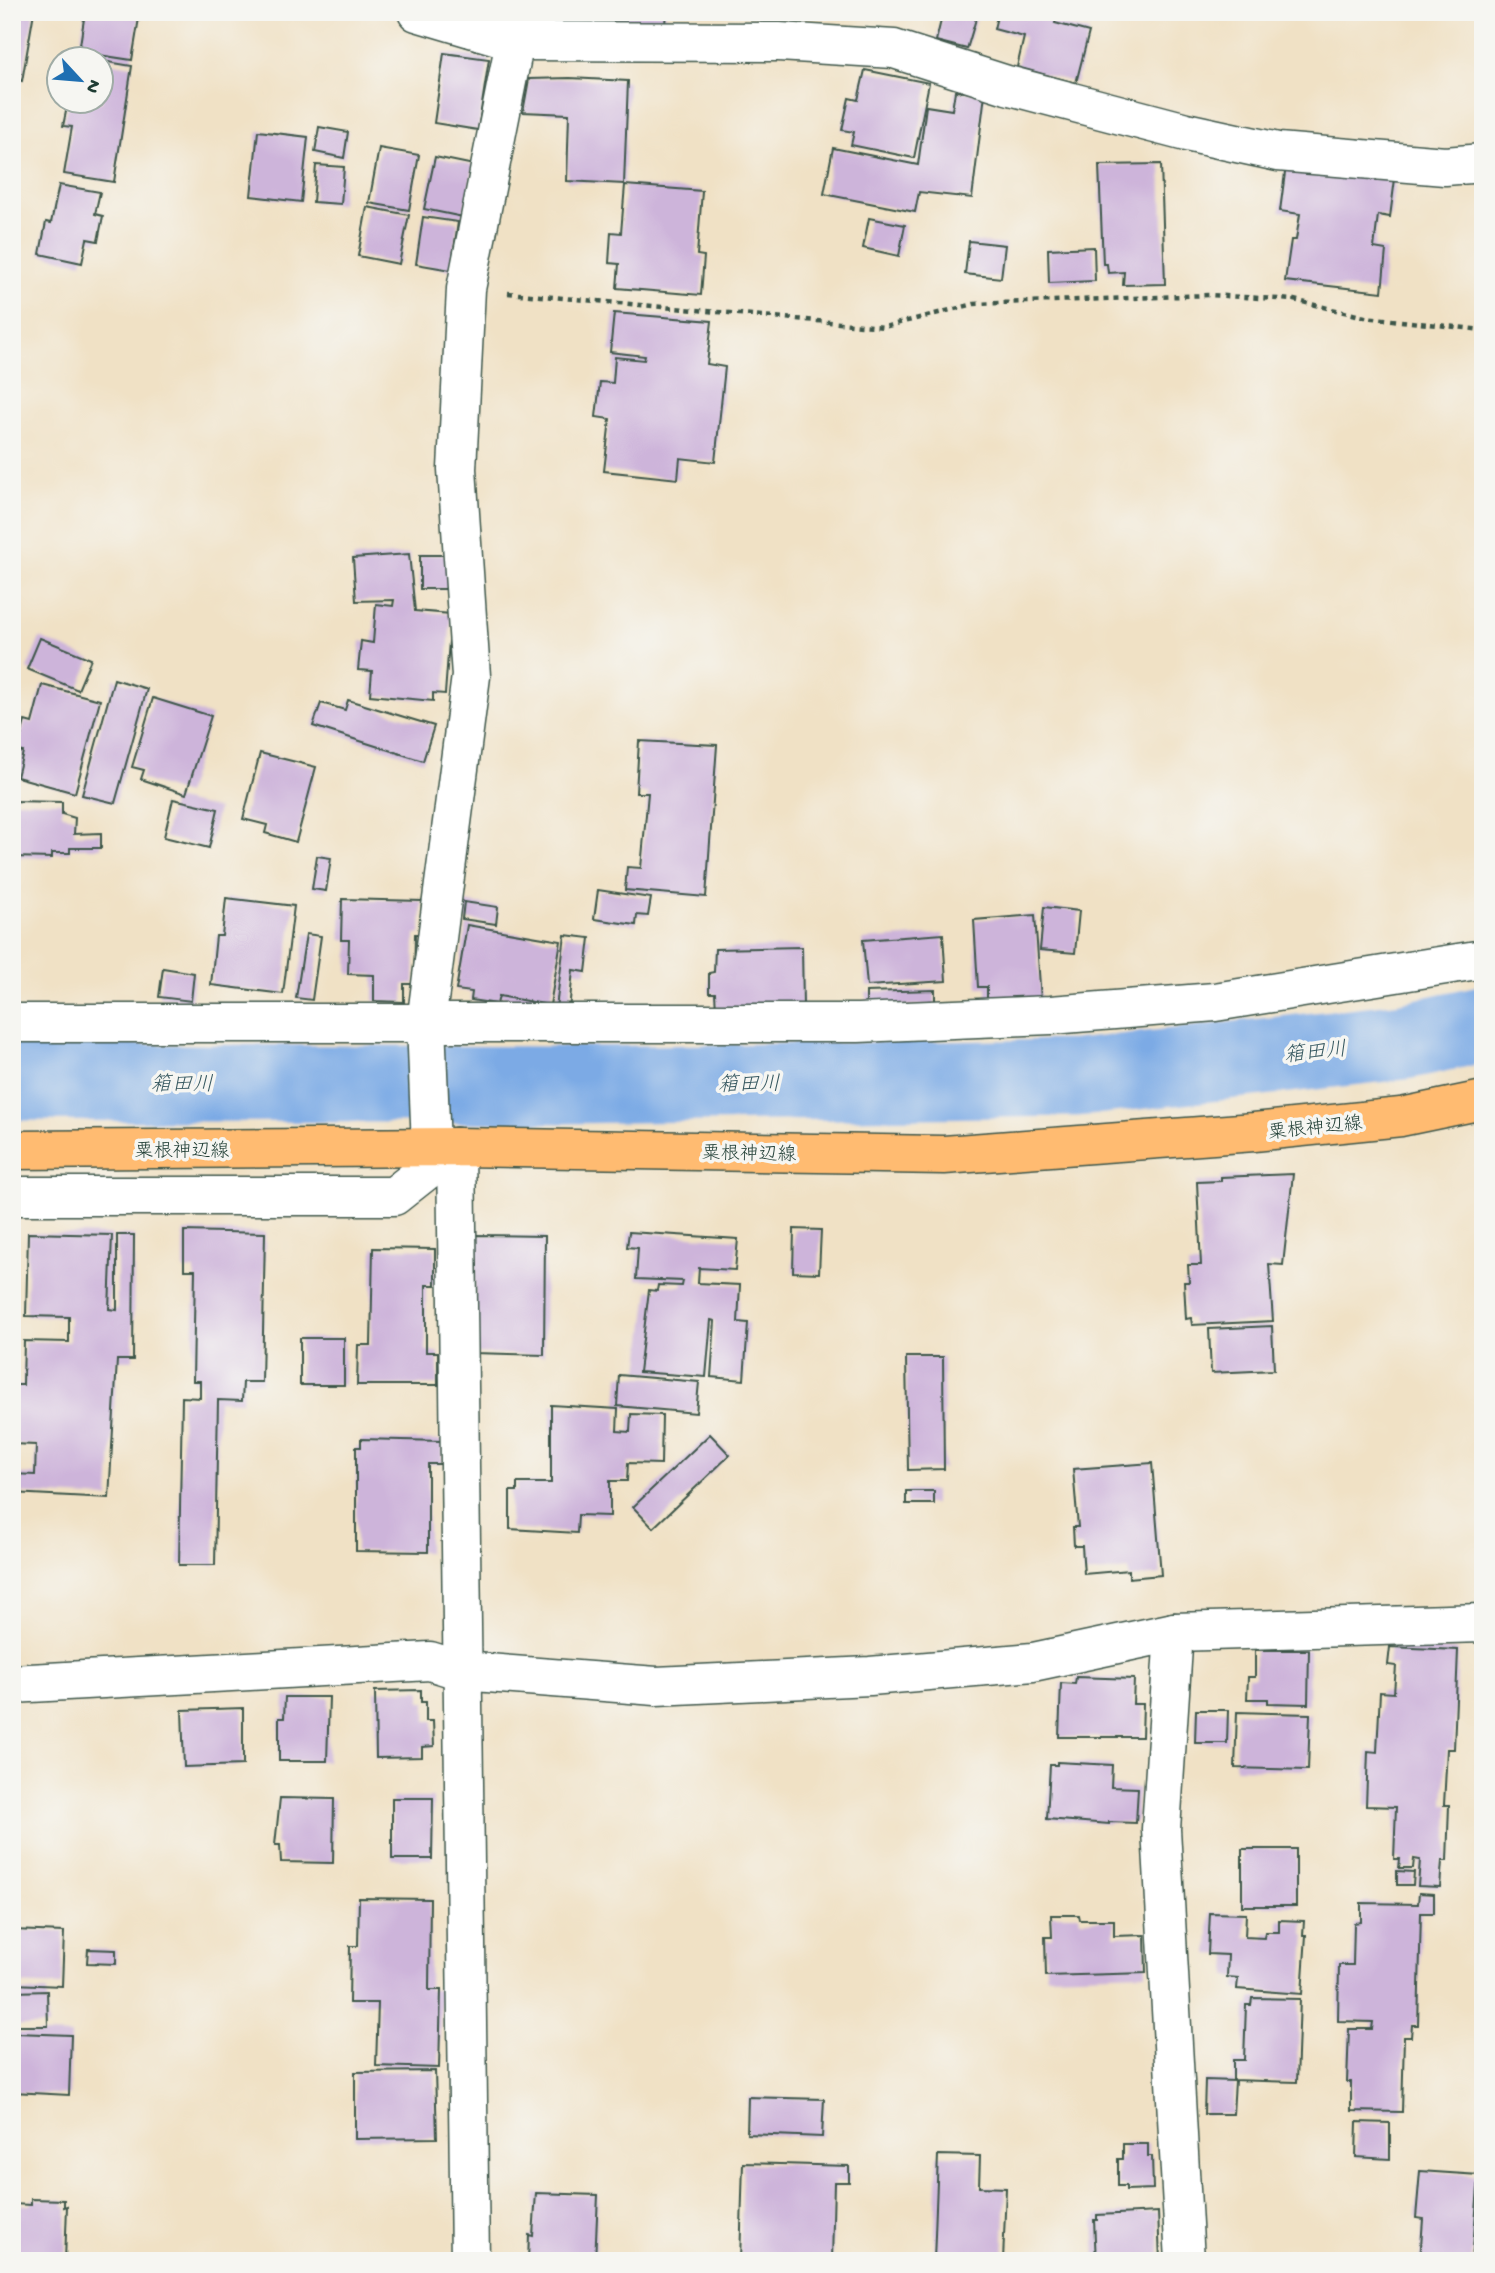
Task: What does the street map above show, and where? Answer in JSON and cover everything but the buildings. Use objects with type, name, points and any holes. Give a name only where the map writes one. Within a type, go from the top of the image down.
[{"type":"main road","name":"粟根神辺線","points":[[12,1150],[443,1147],[944,1155],[1281,1130],[1401,1117],[1483,1100]]},
{"type":"street","points":[[417,12],[515,41],[779,42],[894,49],[1007,85],[1185,132],[1278,152],[1445,166],[1483,163]]},
{"type":"street","points":[[470,2261],[462,1671],[443,1147],[426,1023],[471,676],[457,469],[466,289],[515,41]]},
{"type":"street","points":[[12,1023],[858,1023],[1051,1015],[1215,1002],[1483,959]]},
{"type":"street","points":[[12,1196],[394,1196],[443,1147]]},
{"type":"street","points":[[12,1684],[430,1661],[462,1671],[656,1686],[870,1676],[1032,1662],[1174,1632],[1483,1623]]},
{"type":"street","points":[[1174,1632],[1161,1829],[1185,2261]]},
{"type":"path","points":[[466,289],[884,327],[974,304],[1209,295],[1294,300],[1365,317],[1483,330]]},
{"type":"waterway","name":"箱田川","points":[[12,1082],[567,1085],[1076,1078],[1404,1041],[1483,1024]]}]
